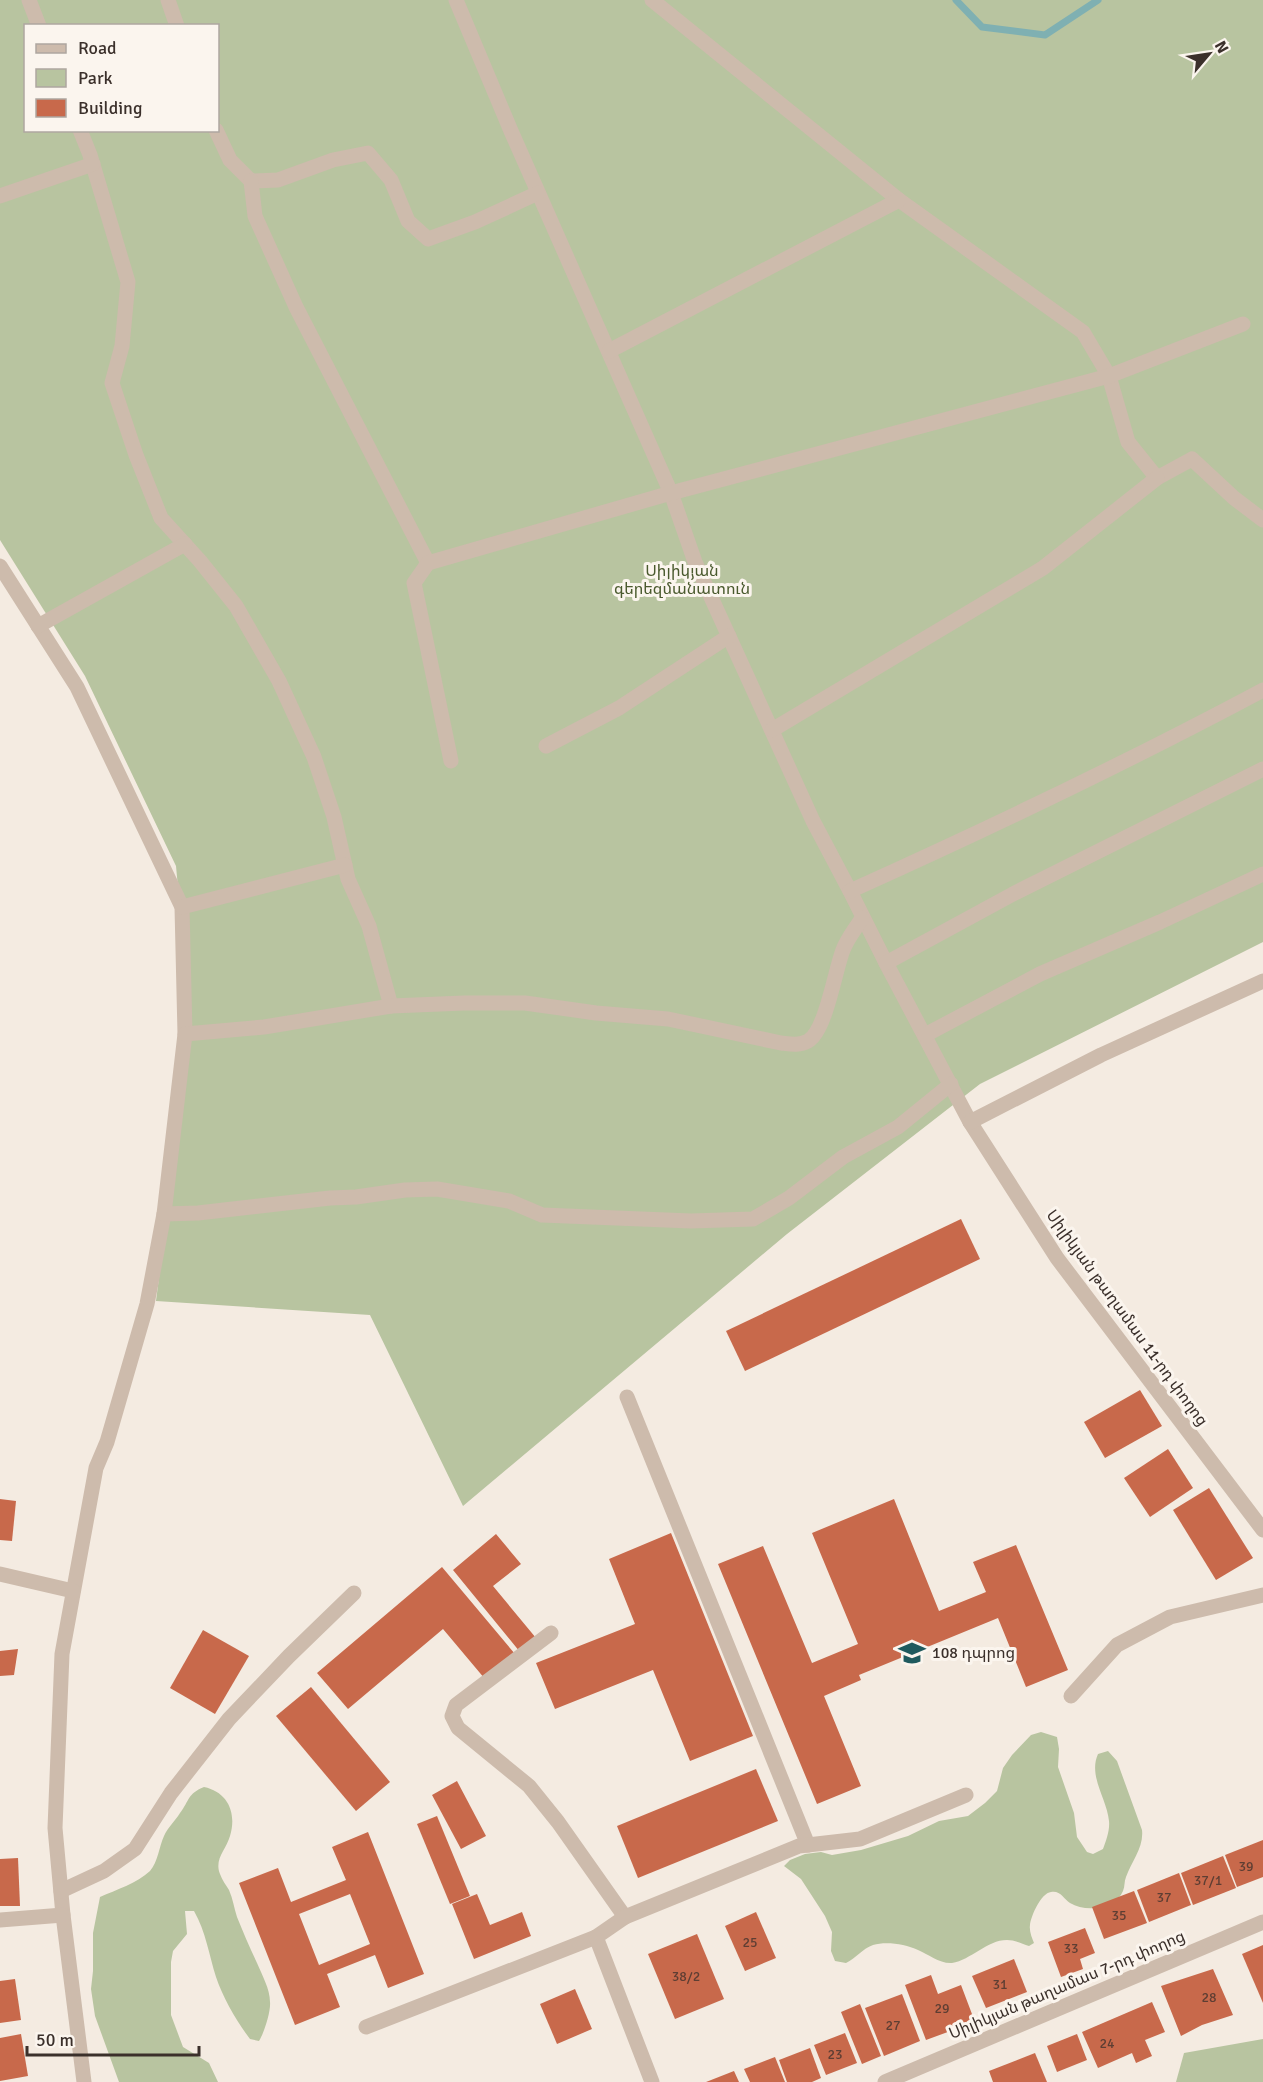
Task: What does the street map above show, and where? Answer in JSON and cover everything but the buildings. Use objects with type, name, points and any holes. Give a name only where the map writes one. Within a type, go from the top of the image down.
[{"type":"street","points":[[29,0],[38,24]]},
{"type":"street","points":[[168,0],[176,24]]},
{"type":"street","name":"Սիլիկյան թաղամաս 11-րդ փողոց","points":[[456,0],[671,493],[695,562],[813,821],[862,918],[970,1122],[1057,1258],[1263,1530]]},
{"type":"street","points":[[652,0],[899,200],[1083,332],[1109,376],[1128,442],[1157,478]]},
{"type":"street","points":[[81,132],[93,164],[128,282],[122,346],[112,382],[136,455],[160,518],[185,544],[236,606],[279,681],[314,757],[334,817],[348,879],[369,927],[391,1006]]},
{"type":"street","points":[[217,132],[230,160],[251,181],[255,216],[296,307],[428,563]]},
{"type":"street","points":[[251,181],[278,180],[333,160],[368,153],[391,180],[408,221],[428,239],[475,222],[538,192]]},
{"type":"street","points":[[0,196],[93,164]]},
{"type":"street","points":[[609,351],[899,200]]},
{"type":"street","points":[[451,761],[414,583],[428,563],[671,493],[1109,376],[1243,324]]},
{"type":"street","points":[[772,729],[1042,568],[1157,478],[1192,459],[1234,498],[1263,520]]},
{"type":"street","points":[[38,626],[185,544]]},
{"type":"street","points":[[0,566],[77,687],[182,907],[185,1034],[164,1214],[147,1304],[107,1442],[96,1468],[62,1654],[55,1828],[63,1915],[84,2082]]},
{"type":"street","points":[[546,746],[619,708],[729,636]]},
{"type":"street","points":[[850,891],[973,836],[1263,690]]},
{"type":"street","points":[[886,963],[1013,894],[1263,769]]},
{"type":"street","points":[[182,907],[345,865]]},
{"type":"street","points":[[925,1035],[1040,974],[1263,874]]},
{"type":"street","points":[[185,1034],[264,1027],[391,1006],[525,1003],[596,1013],[668,1019],[798,1045],[810,1040],[818,1030],[830,997],[841,954],[862,918]]},
{"type":"street","points":[[970,1122],[1101,1055],[1262,984]]},
{"type":"street","points":[[164,1214],[198,1213],[405,1190],[437,1189],[509,1201],[542,1215],[691,1221],[753,1219],[789,1198],[843,1157],[898,1127],[951,1084]]},
{"type":"street","points":[[627,1397],[808,1845]]},
{"type":"street","points":[[0,1574],[73,1591]]},
{"type":"street","points":[[61,1891],[104,1871],[135,1849],[171,1793],[229,1719],[354,1593]]},
{"type":"street","points":[[1071,1696],[1117,1645],[1149,1628],[1170,1617],[1263,1595]]},
{"type":"street","points":[[551,1633],[456,1705],[452,1716],[458,1728],[529,1786],[558,1822],[625,1917]]},
{"type":"street","points":[[366,2027],[596,1937],[625,1917],[799,1846],[860,1839],[966,1795]]},
{"type":"street","points":[[0,1920],[63,1915]]},
{"type":"street","name":"Սիլիկյան թաղամաս 7-րդ փողոց","points":[[885,2082],[1263,1922]]},
{"type":"street","points":[[596,1937],[652,2082]]},
{"type":"green space","name":"Սիլիկյան գերեզմանատուն","points":[[0,0],[1263,0],[1263,942],[980,1084],[787,1234],[463,1506],[370,1315],[156,1301],[191,1028],[176,866],[85,676],[0,540]]},
{"type":"green space","points":[[1041,1732],[1057,1737],[1058,1767],[1074,1813],[1077,1837],[1087,1852],[1093,1854],[1103,1849],[1109,1824],[1108,1813],[1095,1771],[1098,1754],[1108,1751],[1117,1761],[1142,1830],[1139,1848],[1119,1897],[1114,1902],[1100,1908],[1084,1908],[1070,1903],[1057,1892],[1047,1893],[1032,1916],[1030,1930],[1034,1943],[1029,1946],[1013,1941],[1000,1941],[959,1961],[948,1963],[907,1946],[884,1943],[869,1947],[846,1963],[835,1961],[831,1951],[832,1932],[825,1916],[801,1879],[784,1866],[790,1860],[805,1854],[821,1852],[832,1855],[861,1850],[908,1836],[939,1821],[968,1816],[997,1791],[1003,1768],[1012,1755],[1031,1735]]},
{"type":"green space","points":[[204,1787],[225,1799],[231,1812],[230,1836],[218,1864],[232,1897],[237,1917],[267,1987],[270,2006],[267,2022],[259,2041],[250,2039],[222,1993],[194,1911],[185,1911],[187,1934],[173,1951],[171,1962],[171,2015],[183,2047],[209,2063],[218,2082],[119,2082],[95,2016],[91,1989],[93,1933],[100,1897],[133,1883],[150,1871],[167,1830],[192,1795]]},
{"type":"green space","points":[[1263,2039],[1263,2082],[1176,2082],[1184,2053]]},
{"type":"waterway","points":[[956,0],[982,27],[1045,35],[1098,0]]},
{"type":"place","name":"108 դպրոց","points":[[912,1653]]}]
